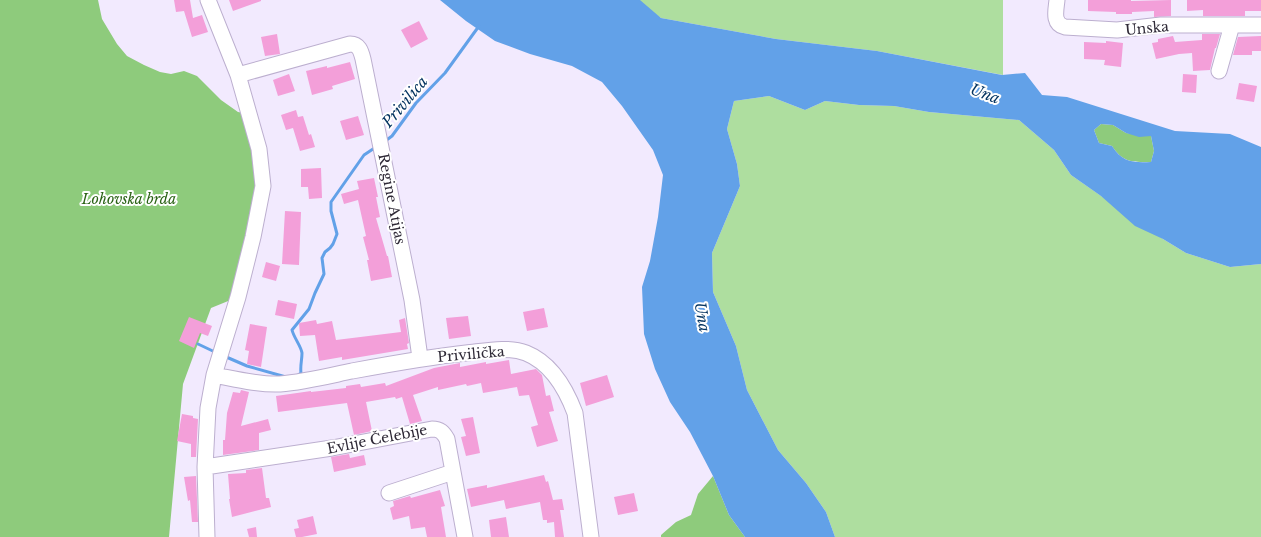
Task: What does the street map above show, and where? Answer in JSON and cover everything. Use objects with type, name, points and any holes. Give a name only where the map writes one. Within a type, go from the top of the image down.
[{"type":"street","points":[[207,537],[205,467],[208,408],[214,375],[238,297],[253,237],[263,186],[259,149],[238,75],[208,0]]},
{"type":"street","name":"Unska","points":[[1057,0],[1056,14],[1057,22],[1060,26],[1117,30],[1161,25],[1261,25]]},
{"type":"street","points":[[1219,71],[1232,25]]},
{"type":"street","name":"Regine Atijas","points":[[238,75],[350,44],[354,44],[358,47],[363,59],[409,285],[420,358]]},
{"type":"street","name":"Privilička","points":[[214,375],[249,382],[280,384],[420,358],[495,350],[515,350],[534,356],[546,366],[563,387],[570,399],[575,413],[592,537]]},
{"type":"street","name":"Evlije Čelebije","points":[[205,467],[332,448],[432,429],[441,431],[447,439],[464,537]]},
{"type":"street","points":[[389,493],[453,472]]},
{"type":"green space","name":"Lohovska brda","points":[[0,0],[98,0],[102,19],[117,44],[127,56],[160,72],[171,74],[184,71],[197,76],[221,100],[238,112],[249,114],[261,167],[238,297],[211,308],[183,384],[169,537],[0,537]]},
{"type":"green space","points":[[634,0],[1003,0],[1003,75],[877,51],[776,39],[661,18]]},
{"type":"green space","points":[[769,96],[805,110],[825,101],[859,105],[894,106],[929,112],[1019,120],[1054,150],[1071,175],[1163,239],[1186,253],[1230,267],[1261,264],[1261,537],[835,537],[826,512],[806,483],[778,450],[747,390],[736,346],[713,292],[712,253],[740,186],[737,164],[727,129],[734,101]]},
{"type":"green space","points":[[1101,124],[1113,125],[1126,133],[1151,136],[1154,151],[1151,162],[1139,162],[1124,159],[1112,146],[1099,143],[1094,130]]},
{"type":"green space","points":[[713,476],[729,515],[745,537],[661,537],[661,535],[676,522],[691,515],[698,494]]},
{"type":"water","name":"Una","points":[[440,0],[640,0],[661,18],[776,39],[877,51],[1002,75],[1025,73],[1042,95],[1067,97],[1175,131],[1230,134],[1261,147],[1261,264],[1230,267],[1186,253],[1163,239],[1135,226],[1101,196],[1071,175],[1054,150],[1019,120],[929,112],[894,106],[859,105],[825,101],[805,110],[769,96],[734,101],[727,129],[737,164],[740,186],[712,253],[713,292],[736,346],[747,390],[778,450],[806,483],[826,512],[835,537],[745,537],[729,515],[713,476],[690,432],[670,402],[655,369],[644,334],[642,287],[650,261],[658,217],[663,175],[653,150],[622,106],[602,82],[572,66],[530,54],[495,41],[466,21]],"holes":[[[1101,124],[1113,125],[1126,133],[1139,137],[1151,136],[1154,151],[1151,162],[1133,162],[1120,155],[1112,146],[1099,143],[1094,130]]]},
{"type":"building","points":[[174,0],[190,0],[193,18],[202,15],[208,32],[192,37],[184,11],[176,12]]},
{"type":"building","points":[[229,0],[261,0],[261,1],[233,11]]},
{"type":"building","points":[[1088,0],[1171,0],[1171,16],[1154,17],[1154,11],[1132,12],[1132,14],[1116,14],[1116,12],[1088,11]]},
{"type":"building","points":[[1187,0],[1261,0],[1261,11],[1245,11],[1245,16],[1203,16],[1203,10],[1187,11]]},
{"type":"building","points":[[419,21],[428,39],[411,48],[401,30]]},
{"type":"building","points":[[277,34],[280,54],[265,56],[261,37]]},
{"type":"building","points":[[1202,34],[1220,34],[1210,70],[1193,71],[1192,53],[1156,59],[1152,43],[1158,42],[1158,39],[1173,36],[1175,42],[1202,40]]},
{"type":"building","points":[[1261,36],[1261,51],[1252,51],[1252,55],[1233,55],[1238,37]]},
{"type":"building","points":[[1106,41],[1123,43],[1121,67],[1104,65],[1105,60],[1084,59],[1084,42],[1106,43]]},
{"type":"building","points":[[350,62],[355,79],[332,86],[333,89],[312,95],[306,71],[327,66],[327,68]]},
{"type":"building","points":[[289,74],[295,91],[278,96],[273,80]]},
{"type":"building","points":[[1183,74],[1197,75],[1196,93],[1182,92]]},
{"type":"building","points":[[1239,83],[1257,86],[1254,102],[1236,99]]},
{"type":"building","points":[[296,110],[298,117],[303,116],[309,135],[311,134],[315,147],[300,151],[293,128],[286,130],[281,115]]},
{"type":"building","points":[[358,116],[364,135],[346,140],[340,121]]},
{"type":"building","points":[[321,168],[322,198],[309,199],[308,187],[301,187],[301,169]]},
{"type":"building","points":[[374,178],[380,217],[376,218],[388,256],[392,277],[371,281],[367,260],[369,260],[363,237],[366,236],[358,200],[344,204],[341,194],[359,189],[357,181]]},
{"type":"building","points":[[285,211],[301,212],[299,265],[282,264]]},
{"type":"building","points":[[266,262],[280,266],[276,281],[262,277]]},
{"type":"building","points":[[278,300],[297,304],[294,319],[275,315]]},
{"type":"building","points":[[544,308],[548,327],[527,331],[523,312]]},
{"type":"building","points":[[468,316],[471,336],[449,339],[446,318]]},
{"type":"building","points":[[189,317],[212,326],[208,336],[200,333],[194,348],[179,341]]},
{"type":"building","points":[[405,318],[409,343],[407,344],[408,349],[342,360],[342,357],[319,361],[315,335],[300,336],[299,323],[316,320],[317,324],[332,321],[336,340],[401,332],[399,320]]},
{"type":"building","points":[[250,324],[267,327],[261,367],[247,364],[249,351],[245,350]]},
{"type":"building","points":[[509,360],[511,374],[536,369],[542,375],[546,396],[550,395],[554,411],[549,412],[558,441],[537,447],[531,427],[538,425],[529,395],[519,396],[517,387],[483,393],[481,383],[467,386],[466,384],[438,390],[438,387],[413,395],[422,421],[410,424],[402,397],[366,402],[372,431],[354,435],[347,403],[278,412],[276,396],[346,388],[346,386],[360,384],[361,387],[385,383],[386,386],[434,368],[460,363],[460,367],[486,362],[486,364]]},
{"type":"building","points":[[607,375],[614,397],[586,406],[580,383]]},
{"type":"building","points":[[241,390],[249,392],[241,426],[268,419],[271,430],[259,433],[259,450],[223,455],[223,440],[225,440],[227,413],[233,392],[240,393]]},
{"type":"building","points":[[182,414],[193,416],[193,418],[198,419],[196,457],[191,457],[191,444],[177,441]]},
{"type":"building","points":[[473,417],[480,453],[466,456],[461,437],[466,436],[461,419]]},
{"type":"building","points":[[349,454],[350,458],[364,455],[366,465],[334,472],[331,457]]},
{"type":"building","points":[[262,468],[266,498],[269,498],[271,507],[232,517],[229,499],[228,474],[246,473],[246,470]]},
{"type":"building","points":[[544,475],[546,482],[548,481],[553,500],[562,499],[564,510],[560,510],[564,537],[555,537],[554,522],[547,523],[547,520],[543,520],[540,502],[506,509],[504,500],[471,507],[467,489],[487,485],[487,488]]},
{"type":"building","points":[[196,476],[198,522],[192,522],[190,500],[188,501],[184,477]]},
{"type":"building","points":[[440,490],[445,506],[441,507],[446,537],[427,537],[425,527],[411,529],[409,516],[393,520],[390,508],[394,506],[393,501]]},
{"type":"building","points":[[634,493],[638,511],[618,515],[614,497]]},
{"type":"building","points":[[313,516],[317,534],[296,537],[294,529],[299,528],[297,520]]},
{"type":"building","points":[[506,517],[509,537],[491,537],[489,520]]},
{"type":"building","points":[[256,527],[257,537],[249,537],[247,529]]},
{"type":"waterway","name":"Privilica","points":[[384,142],[392,136],[416,103],[445,73],[479,26]]},
{"type":"waterway","name":"Privilica","points":[[297,376],[301,373],[302,353],[292,330],[309,309],[324,274],[322,258],[325,252],[333,244],[337,234],[331,211],[331,202],[364,155],[376,147]]},
{"type":"waterway","name":"Privilica","points":[[198,344],[217,353]]},
{"type":"waterway","name":"Privilica","points":[[224,356],[247,366],[286,377]]}]
